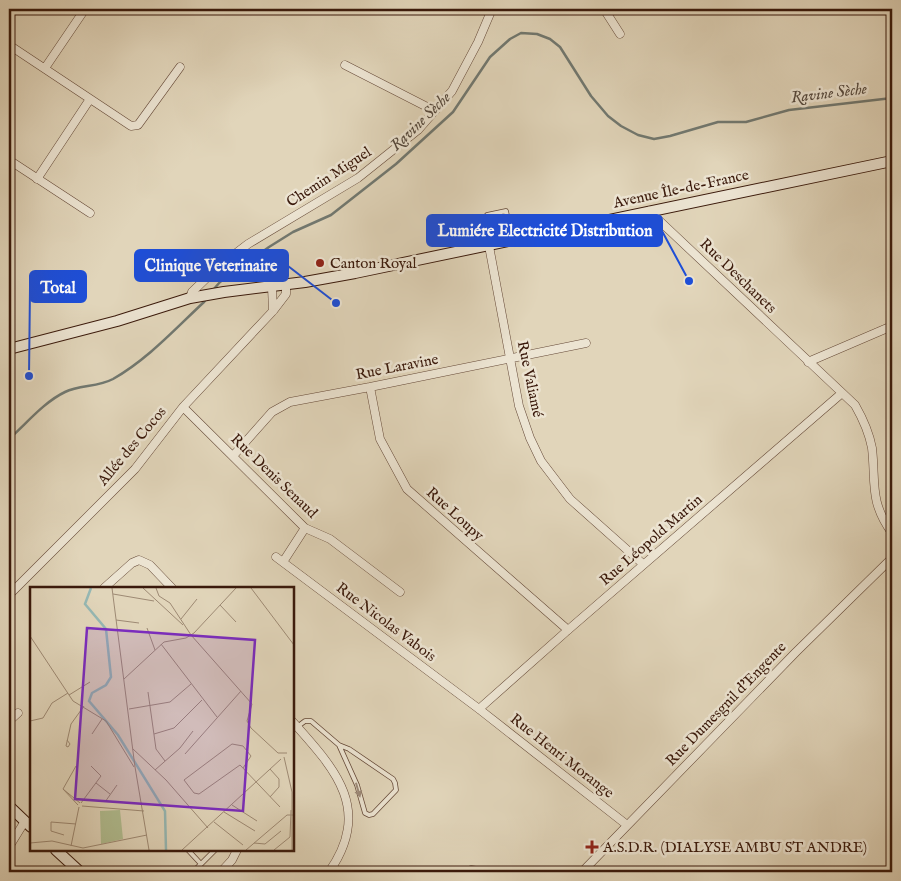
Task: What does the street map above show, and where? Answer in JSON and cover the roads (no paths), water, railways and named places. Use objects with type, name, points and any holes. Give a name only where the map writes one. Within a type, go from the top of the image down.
[{"type":"street","points":[[45,68],[85,9]]},
{"type":"street","points":[[604,9],[620,34]]},
{"type":"street","name":"Chemin Miguel","points":[[190,298],[192,292],[218,267],[248,244],[358,178],[418,130],[452,92],[478,42],[489,10]]},
{"type":"street","points":[[9,44],[127,124],[135,126],[138,125],[180,67]]},
{"type":"street","points":[[345,65],[435,111]]},
{"type":"street","points":[[37,179],[90,99]]},
{"type":"street","points":[[9,160],[90,213]]},
{"type":"street","name":"Avenue Île-de-France","points":[[9,349],[117,321],[190,298],[355,274],[892,161]]},
{"type":"street","name":"Rue Deschanets","points":[[649,211],[855,405],[866,425],[872,448],[874,492],[883,520],[892,533]]},
{"type":"street","name":"Rue Valiamé","points":[[489,246],[519,406],[530,438],[541,461],[570,499],[644,564]]},
{"type":"street","name":"Allée des Cocos","points":[[9,595],[135,468],[183,407],[273,310],[286,294],[286,285]]},
{"type":"street","points":[[272,287],[273,310]]},
{"type":"street","points":[[808,362],[892,326]]},
{"type":"street","name":"Rue Laravine","points":[[233,456],[272,412],[290,402],[586,343]]},
{"type":"street","name":"Rue Loupy","points":[[370,387],[380,439],[407,489],[568,630]]},
{"type":"street","name":"Rue Léopold Martin","points":[[479,709],[842,392]]},
{"type":"street","name":"Rue Denis Senaud","points":[[183,407],[304,528],[330,539],[400,592]]},
{"type":"street","name":"Rue Nicolas Vabois","points":[[304,528],[280,559],[479,709]]},
{"type":"street","name":"Rue Dumesgnil d'Engente","points":[[582,872],[796,652],[892,558]]},
{"type":"street","points":[[105,587],[138,560],[150,565],[171,587]]},
{"type":"street","name":"Rue Henri Morange","points":[[479,709],[627,825]]},
{"type":"street","points":[[9,721],[18,713]]},
{"type":"street","points":[[295,724],[331,766],[342,787],[347,802],[349,820],[347,836],[344,847],[329,872]]},
{"type":"street","points":[[9,806],[28,824],[9,847]]},
{"type":"street","points":[[57,851],[80,872]]},
{"type":"street","points":[[225,871],[236,851]]},
{"type":"street","points":[[465,872],[471,870],[489,872]]},
{"type":"lane","points":[[489,246],[487,215],[506,211],[512,240]]},
{"type":"lane","points":[[295,724],[311,721],[339,745],[349,749],[395,783],[396,790],[373,814],[365,813],[357,785],[339,745]]},
{"type":"lane","points":[[189,851],[201,864]]},
{"type":"lane","points":[[193,872],[213,851]]},
{"type":"waterway","name":"Ravine Sèche","points":[[213,290],[220,282],[269,247],[293,232],[331,215],[396,164],[453,112],[490,57],[510,39],[521,33],[537,34],[550,39],[560,47],[591,96],[608,116],[638,135],[654,139],[718,122],[746,122],[789,110],[892,98]]},
{"type":"waterway","name":"Ravine Sèche","points":[[9,439],[57,396],[71,390],[107,382],[126,371],[161,343],[207,298]]},
{"type":"place","name":"Canton Royal","points":[[320,263]]},
{"type":"place","name":"Lumiére Electricité Distribution","points":[[689,281]]},
{"type":"place","name":"Clinique Veterinaire","points":[[336,303]]},
{"type":"place","name":"Total","points":[[29,376]]},
{"type":"place","name":"A.S.D.R. (DIALYSE AMBU ST ANDRE)","points":[[592,847]]}]
